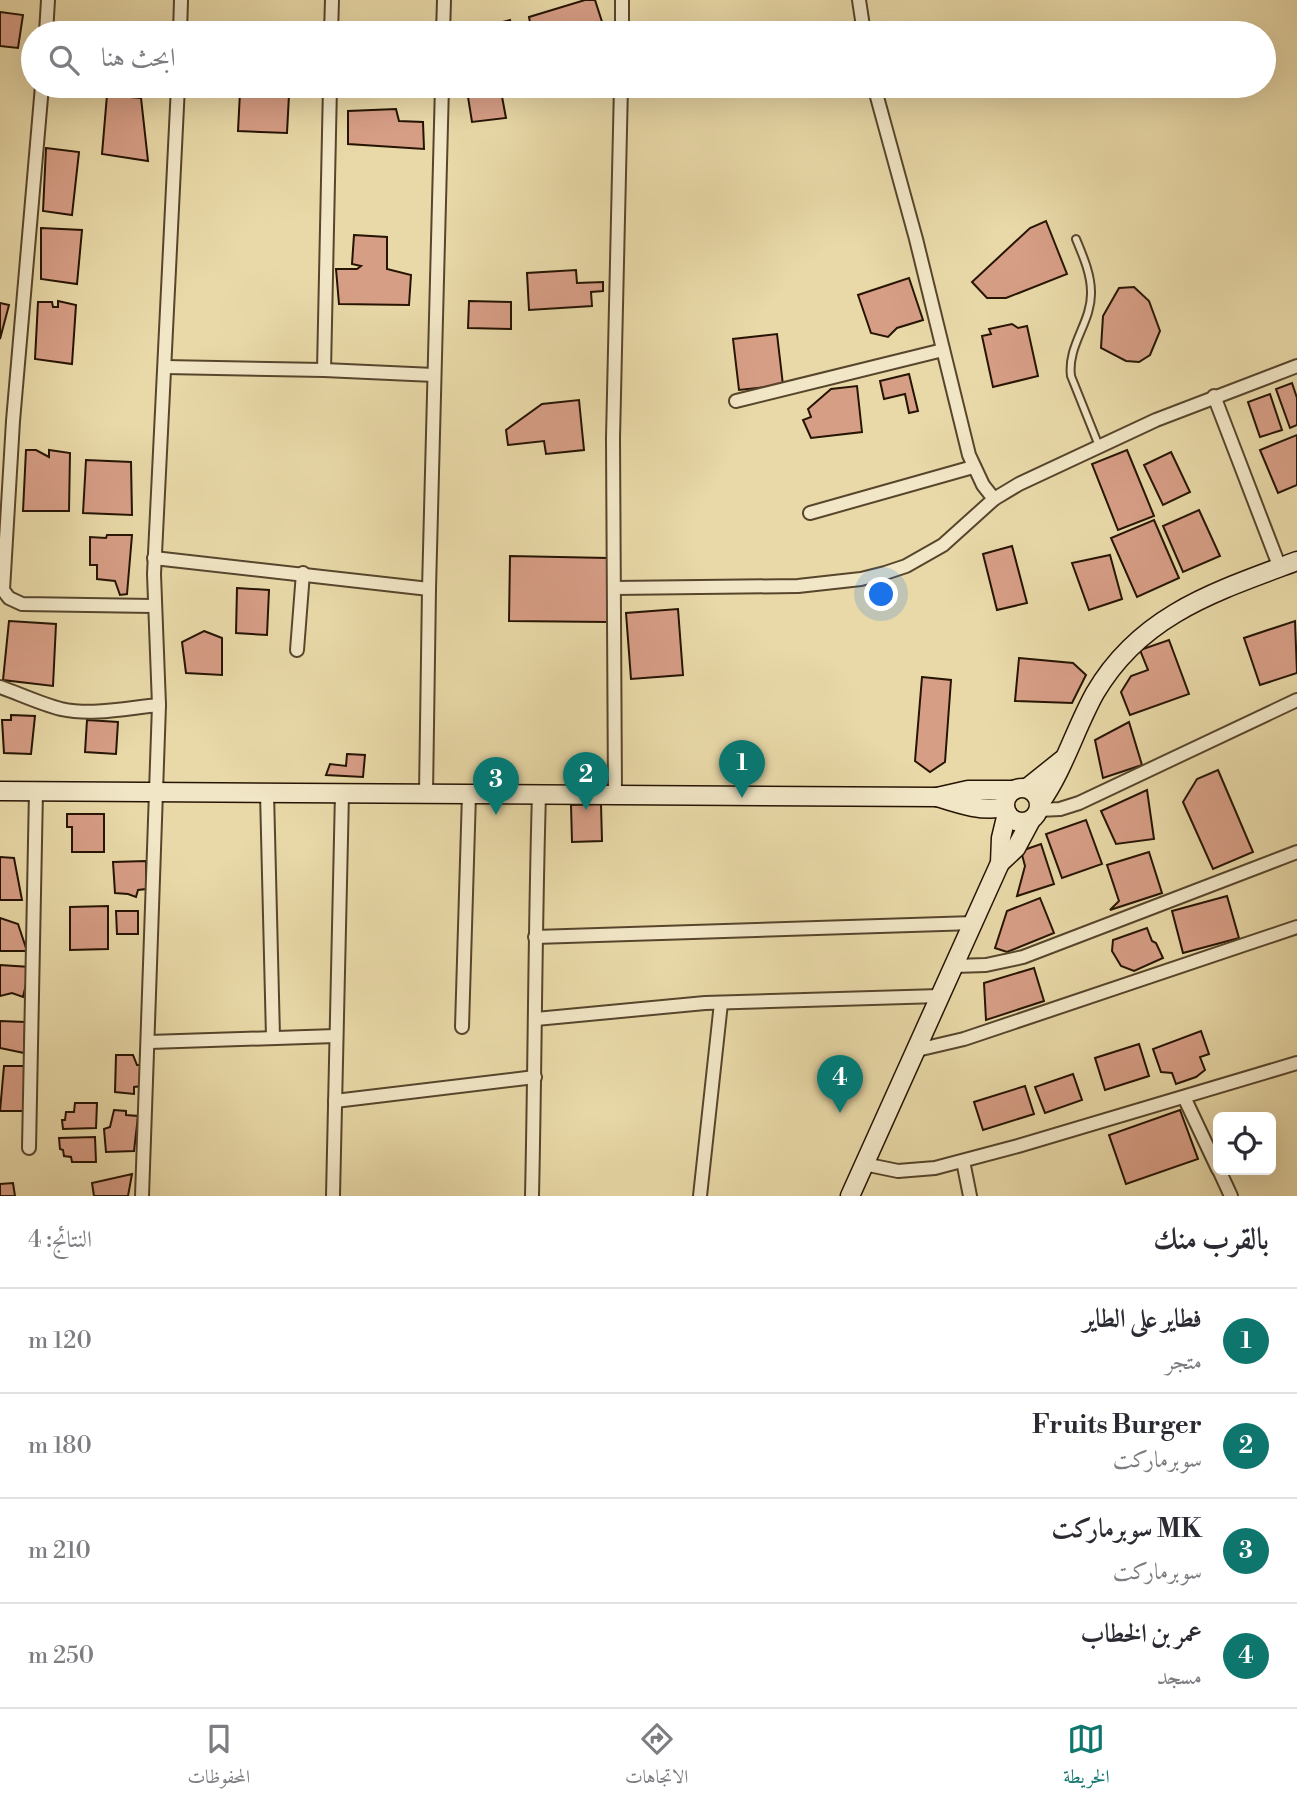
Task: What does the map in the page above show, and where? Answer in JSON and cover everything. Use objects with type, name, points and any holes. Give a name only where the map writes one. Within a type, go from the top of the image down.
[{"type":"street","points":[[47,21],[48,0]]},
{"type":"street","points":[[180,21],[181,0]]},
{"type":"street","points":[[331,0],[331,21]]},
{"type":"street","points":[[443,21],[444,0]]},
{"type":"street","points":[[622,0],[622,21]]},
{"type":"street","points":[[859,0],[862,21]]},
{"type":"street","points":[[41,98],[6,420],[2,583],[5,594],[15,601],[32,604],[153,606]]},
{"type":"street","points":[[142,1196],[159,705],[153,606],[154,558],[177,98]]},
{"type":"street","points":[[324,370],[330,98]]},
{"type":"street","points":[[426,794],[442,98]]},
{"type":"street","points":[[615,795],[613,438],[621,98]]},
{"type":"street","points":[[877,98],[973,467],[994,499]]},
{"type":"street","points":[[736,401],[943,349]]},
{"type":"street","points":[[614,588],[798,586],[861,579],[896,569],[925,556],[957,534],[994,499],[1019,484],[1099,446],[1214,397],[1297,366]]},
{"type":"street","points":[[165,367],[434,375]]},
{"type":"street","points":[[1000,863],[1016,848],[1065,758],[1096,691],[1137,641],[1188,605],[1226,587],[1288,565],[1214,397]]},
{"type":"street","points":[[810,513],[973,467]]},
{"type":"street","points":[[154,558],[429,589]]},
{"type":"street","points":[[297,650],[303,573]]},
{"type":"street","points":[[0,687],[60,709],[76,711],[159,705]]},
{"type":"street","points":[[937,797],[966,806],[1006,810],[1017,822],[1036,811],[1079,803],[1297,699]]},
{"type":"street","points":[[849,1196],[918,1050],[1000,863],[1006,800],[1065,758]]},
{"type":"street","points":[[0,791],[937,797],[968,790],[1020,789],[1038,797],[1036,811]]},
{"type":"street","points":[[29,1148],[36,791]]},
{"type":"street","points":[[267,793],[273,1037]]},
{"type":"street","points":[[332,1196],[342,793]]},
{"type":"street","points":[[462,1027],[469,794]]},
{"type":"street","points":[[533,1196],[539,794]]},
{"type":"street","points":[[954,966],[986,965],[1023,957],[1297,852]]},
{"type":"street","points":[[535,937],[974,923]]},
{"type":"street","points":[[918,1050],[964,1039],[1297,927]]},
{"type":"street","points":[[536,1019],[721,1003],[940,996]]},
{"type":"street","points":[[700,1196],[721,1003]]},
{"type":"street","points":[[149,1042],[336,1036]]},
{"type":"street","points":[[864,1164],[886,1170],[911,1171],[963,1161],[1297,1063]]},
{"type":"street","points":[[335,1101],[535,1077]]},
{"type":"street","points":[[1184,1097],[1213,1158]]},
{"type":"street","points":[[963,1161],[970,1196]]},
{"type":"street","points":[[1221,1175],[1231,1196]]},
{"type":"lane","points":[[1076,239],[1087,267],[1091,290],[1087,313],[1070,357],[1071,376],[1099,446]]},
{"type":"building","points":[[585,0],[595,0],[602,21],[530,21],[529,17]]},
{"type":"building","points":[[0,12],[23,15],[18,48],[0,46]]},
{"type":"building","points":[[107,98],[141,98],[148,161],[102,154]]},
{"type":"building","points":[[240,98],[289,98],[287,133],[238,131]]},
{"type":"building","points":[[468,98],[502,98],[506,118],[472,122]]},
{"type":"building","points":[[396,109],[399,121],[423,122],[424,149],[348,144],[348,111]]},
{"type":"building","points":[[46,148],[79,152],[72,215],[43,211]]},
{"type":"building","points":[[1046,221],[1067,274],[1006,298],[987,298],[972,282],[1030,228]]},
{"type":"building","points":[[41,228],[82,230],[77,284],[41,279]]},
{"type":"building","points":[[354,235],[387,237],[387,269],[411,275],[409,305],[339,304],[336,269],[357,269],[361,266],[352,264]]},
{"type":"building","points":[[576,270],[577,283],[603,282],[603,291],[591,292],[592,306],[529,310],[527,273]]},
{"type":"building","points":[[909,278],[923,320],[897,328],[888,337],[871,333],[858,295]]},
{"type":"building","points":[[1134,287],[1149,301],[1160,331],[1150,355],[1139,362],[1126,361],[1101,348],[1103,316],[1119,288]]},
{"type":"building","points":[[58,301],[76,305],[72,364],[35,359],[38,302],[52,302],[53,307],[58,307]]},
{"type":"building","points":[[469,301],[511,302],[511,329],[468,328]]},
{"type":"building","points":[[0,303],[9,305],[0,339]]},
{"type":"building","points":[[1012,324],[1018,328],[1027,326],[1038,376],[993,387],[982,336],[991,334],[989,329]]},
{"type":"building","points":[[777,334],[783,385],[739,390],[733,339]]},
{"type":"building","points":[[909,374],[918,411],[909,413],[905,394],[884,399],[880,381]]},
{"type":"building","points":[[1292,383],[1297,398],[1297,425],[1290,428],[1276,389]]},
{"type":"building","points":[[857,386],[862,432],[811,438],[803,420],[811,417],[808,409],[831,389]]},
{"type":"building","points":[[1270,394],[1282,430],[1260,437],[1248,402]]},
{"type":"building","points":[[579,400],[584,450],[546,454],[544,441],[508,445],[506,430],[542,404]]},
{"type":"building","points":[[1297,435],[1297,485],[1278,493],[1260,450]]},
{"type":"building","points":[[26,450],[36,450],[49,457],[49,450],[70,453],[69,511],[23,511]]},
{"type":"building","points":[[1127,450],[1154,516],[1118,530],[1092,464]]},
{"type":"building","points":[[1171,452],[1190,492],[1163,505],[1144,465]]},
{"type":"building","points":[[86,460],[131,462],[132,515],[83,513]]},
{"type":"building","points":[[1199,510],[1220,556],[1183,572],[1163,526]]},
{"type":"building","points":[[1154,520],[1179,578],[1137,597],[1111,538]]},
{"type":"building","points":[[107,535],[132,535],[127,594],[120,595],[115,581],[97,579],[97,565],[90,565],[90,537],[106,538]]},
{"type":"building","points":[[1012,546],[1027,603],[997,610],[983,554]]},
{"type":"building","points":[[1110,555],[1122,599],[1089,610],[1072,563]]},
{"type":"building","points":[[510,556],[608,558],[608,622],[509,621]]},
{"type":"building","points":[[237,588],[269,590],[267,635],[236,633]]},
{"type":"building","points":[[678,609],[683,675],[631,679],[626,613]]},
{"type":"building","points":[[9,621],[56,624],[53,686],[3,680]]},
{"type":"building","points":[[1295,621],[1297,673],[1260,685],[1244,638]]},
{"type":"building","points":[[204,631],[222,638],[222,675],[186,673],[182,642]]},
{"type":"building","points":[[1169,640],[1189,694],[1130,715],[1121,692],[1131,676],[1148,670],[1140,650]]},
{"type":"building","points":[[1019,658],[1073,663],[1086,675],[1072,703],[1015,701]]},
{"type":"building","points":[[922,677],[951,680],[945,762],[930,772],[915,761]]},
{"type":"building","points":[[11,715],[35,716],[31,754],[4,753],[2,720],[11,720]]},
{"type":"building","points":[[87,720],[118,722],[116,754],[85,752]]},
{"type":"building","points":[[1129,722],[1142,765],[1103,778],[1095,740]]},
{"type":"building","points":[[347,754],[365,755],[363,777],[326,775],[330,764],[346,766]]},
{"type":"building","points":[[1218,770],[1253,852],[1213,869],[1183,802],[1197,779]]},
{"type":"building","points":[[1147,790],[1154,839],[1116,844],[1101,811]]},
{"type":"building","points":[[601,804],[602,841],[572,842],[571,805]]},
{"type":"building","points":[[67,814],[104,814],[104,852],[72,852],[72,827],[67,827]]},
{"type":"building","points":[[1086,820],[1102,864],[1062,878],[1046,834]]},
{"type":"building","points":[[1041,844],[1054,884],[1017,896],[1025,866],[1021,851]]},
{"type":"building","points":[[1149,852],[1162,893],[1110,910],[1119,901],[1107,865]]},
{"type":"building","points":[[0,857],[14,858],[22,900],[0,900]]},
{"type":"building","points":[[146,861],[146,889],[138,890],[136,897],[115,893],[113,862]]},
{"type":"building","points":[[1227,896],[1239,938],[1183,953],[1172,911]]},
{"type":"building","points":[[1040,898],[1054,933],[1007,952],[995,948],[1007,911]]},
{"type":"building","points":[[108,906],[108,949],[70,950],[70,907]]},
{"type":"building","points":[[116,911],[138,911],[138,934],[117,934]]},
{"type":"building","points":[[0,918],[18,924],[27,951],[0,951]]},
{"type":"building","points":[[1147,928],[1163,958],[1134,971],[1121,966],[1112,951],[1113,940]]},
{"type":"building","points":[[0,965],[30,967],[23,997],[12,993],[0,996]]},
{"type":"building","points":[[1034,968],[1044,1001],[986,1020],[984,983]]},
{"type":"building","points":[[0,1021],[25,1022],[24,1053],[0,1048]]},
{"type":"building","points":[[1201,1031],[1209,1054],[1200,1057],[1205,1070],[1196,1077],[1176,1084],[1172,1073],[1161,1072],[1153,1049]]},
{"type":"building","points":[[1139,1044],[1149,1076],[1105,1090],[1095,1058]]},
{"type":"building","points":[[116,1055],[133,1055],[137,1065],[144,1065],[143,1086],[134,1087],[134,1094],[115,1092]]},
{"type":"building","points":[[4,1066],[29,1066],[25,1111],[0,1111]]},
{"type":"building","points":[[1073,1074],[1082,1100],[1045,1113],[1035,1087]]},
{"type":"building","points":[[1025,1086],[1034,1114],[983,1130],[974,1102]]},
{"type":"building","points":[[75,1103],[97,1103],[96,1128],[63,1129],[62,1120],[65,1120],[66,1112],[74,1112]]},
{"type":"building","points":[[114,1110],[138,1116],[134,1151],[106,1152],[104,1129],[110,1127]]},
{"type":"building","points":[[1180,1110],[1198,1159],[1126,1184],[1109,1135]]},
{"type":"building","points":[[95,1137],[96,1162],[72,1162],[71,1157],[64,1156],[63,1150],[60,1149],[59,1138]]},
{"type":"building","points":[[132,1174],[128,1196],[94,1196],[92,1183]]},
{"type":"building","points":[[13,1183],[15,1196],[0,1196],[0,1184]]},
{"type":"place","name":"فطاير على الطاير","points":[[742,798]]},
{"type":"place","name":"Fruits Burger","points":[[586,810]]},
{"type":"place","name":"MK سوبرماركت","points":[[496,815]]},
{"type":"place","name":"عمر بن الخطاب","points":[[840,1113]]}]
